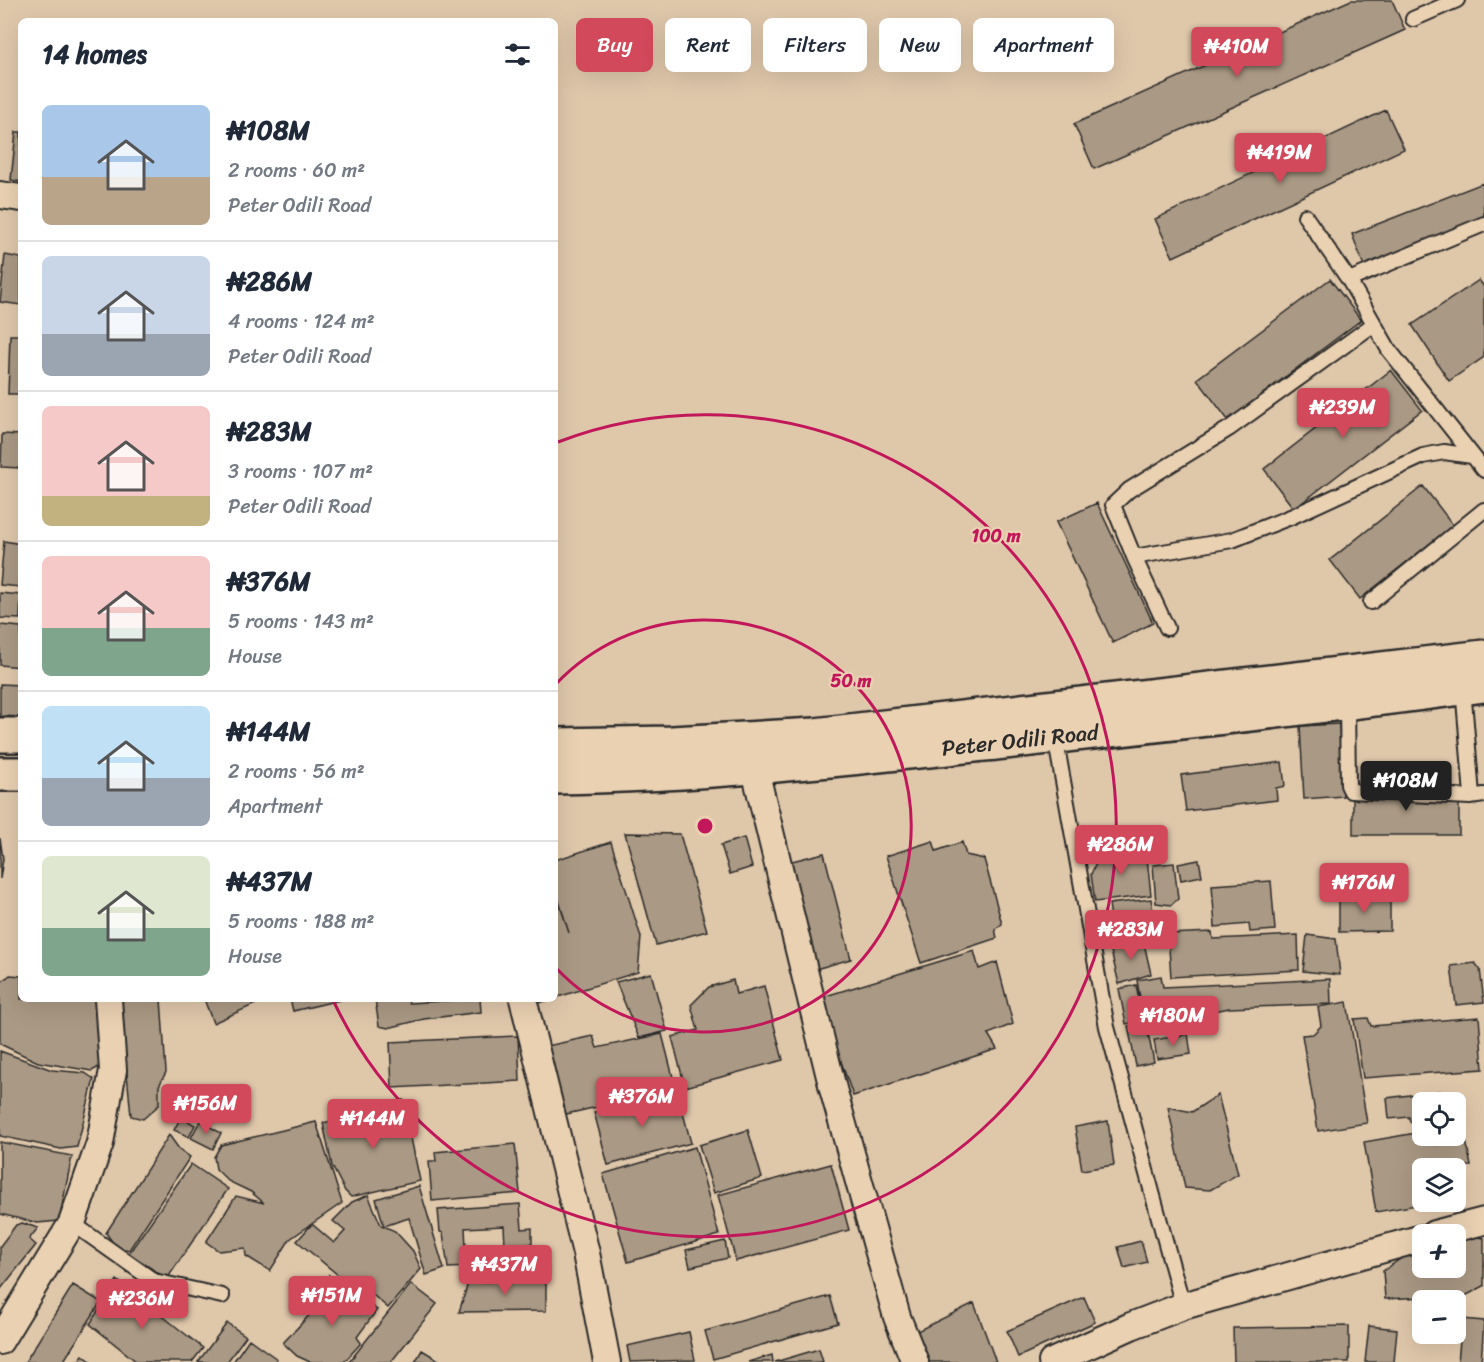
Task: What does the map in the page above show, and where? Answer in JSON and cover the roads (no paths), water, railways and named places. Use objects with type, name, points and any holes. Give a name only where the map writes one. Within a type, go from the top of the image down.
[{"type":"main road","name":"Peter Odili Road","points":[[558,745],[672,743],[815,735],[1484,657]]},
{"type":"main road","name":"Peter Odili Road","points":[[558,777],[754,766],[1347,704],[1474,687]]},
{"type":"main road","points":[[0,735],[18,735]]},
{"type":"main road","points":[[0,774],[18,774]]},
{"type":"street","points":[[0,195],[18,198]]},
{"type":"street","points":[[754,766],[833,1089],[897,1317],[915,1362]]},
{"type":"street","points":[[0,1341],[72,1223],[100,1143],[113,1070],[108,1002]]},
{"type":"street","points":[[524,1002],[586,1253],[607,1362]]},
{"type":"street","points":[[1466,1226],[1484,1221]]},
{"type":"street","points":[[1052,1362],[1131,1326],[1183,1306],[1412,1241]]},
{"type":"lane","points":[[1413,19],[1457,0]]},
{"type":"lane","points":[[1305,216],[1349,280],[1389,350],[1484,470]]},
{"type":"lane","points":[[1349,280],[1484,224]]},
{"type":"lane","points":[[1167,628],[1115,515],[1113,506],[1121,497],[1230,428],[1374,324]]},
{"type":"lane","points":[[1134,557],[1232,540],[1293,516],[1423,456],[1444,452],[1472,456]]},
{"type":"lane","points":[[1371,602],[1484,510]]},
{"type":"lane","points":[[1347,704],[1348,785],[1351,791],[1470,797],[1478,795],[1474,687]]},
{"type":"lane","points":[[1055,736],[1107,1027],[1183,1306]]},
{"type":"lane","points":[[72,1223],[154,1281],[222,1296]]}]
